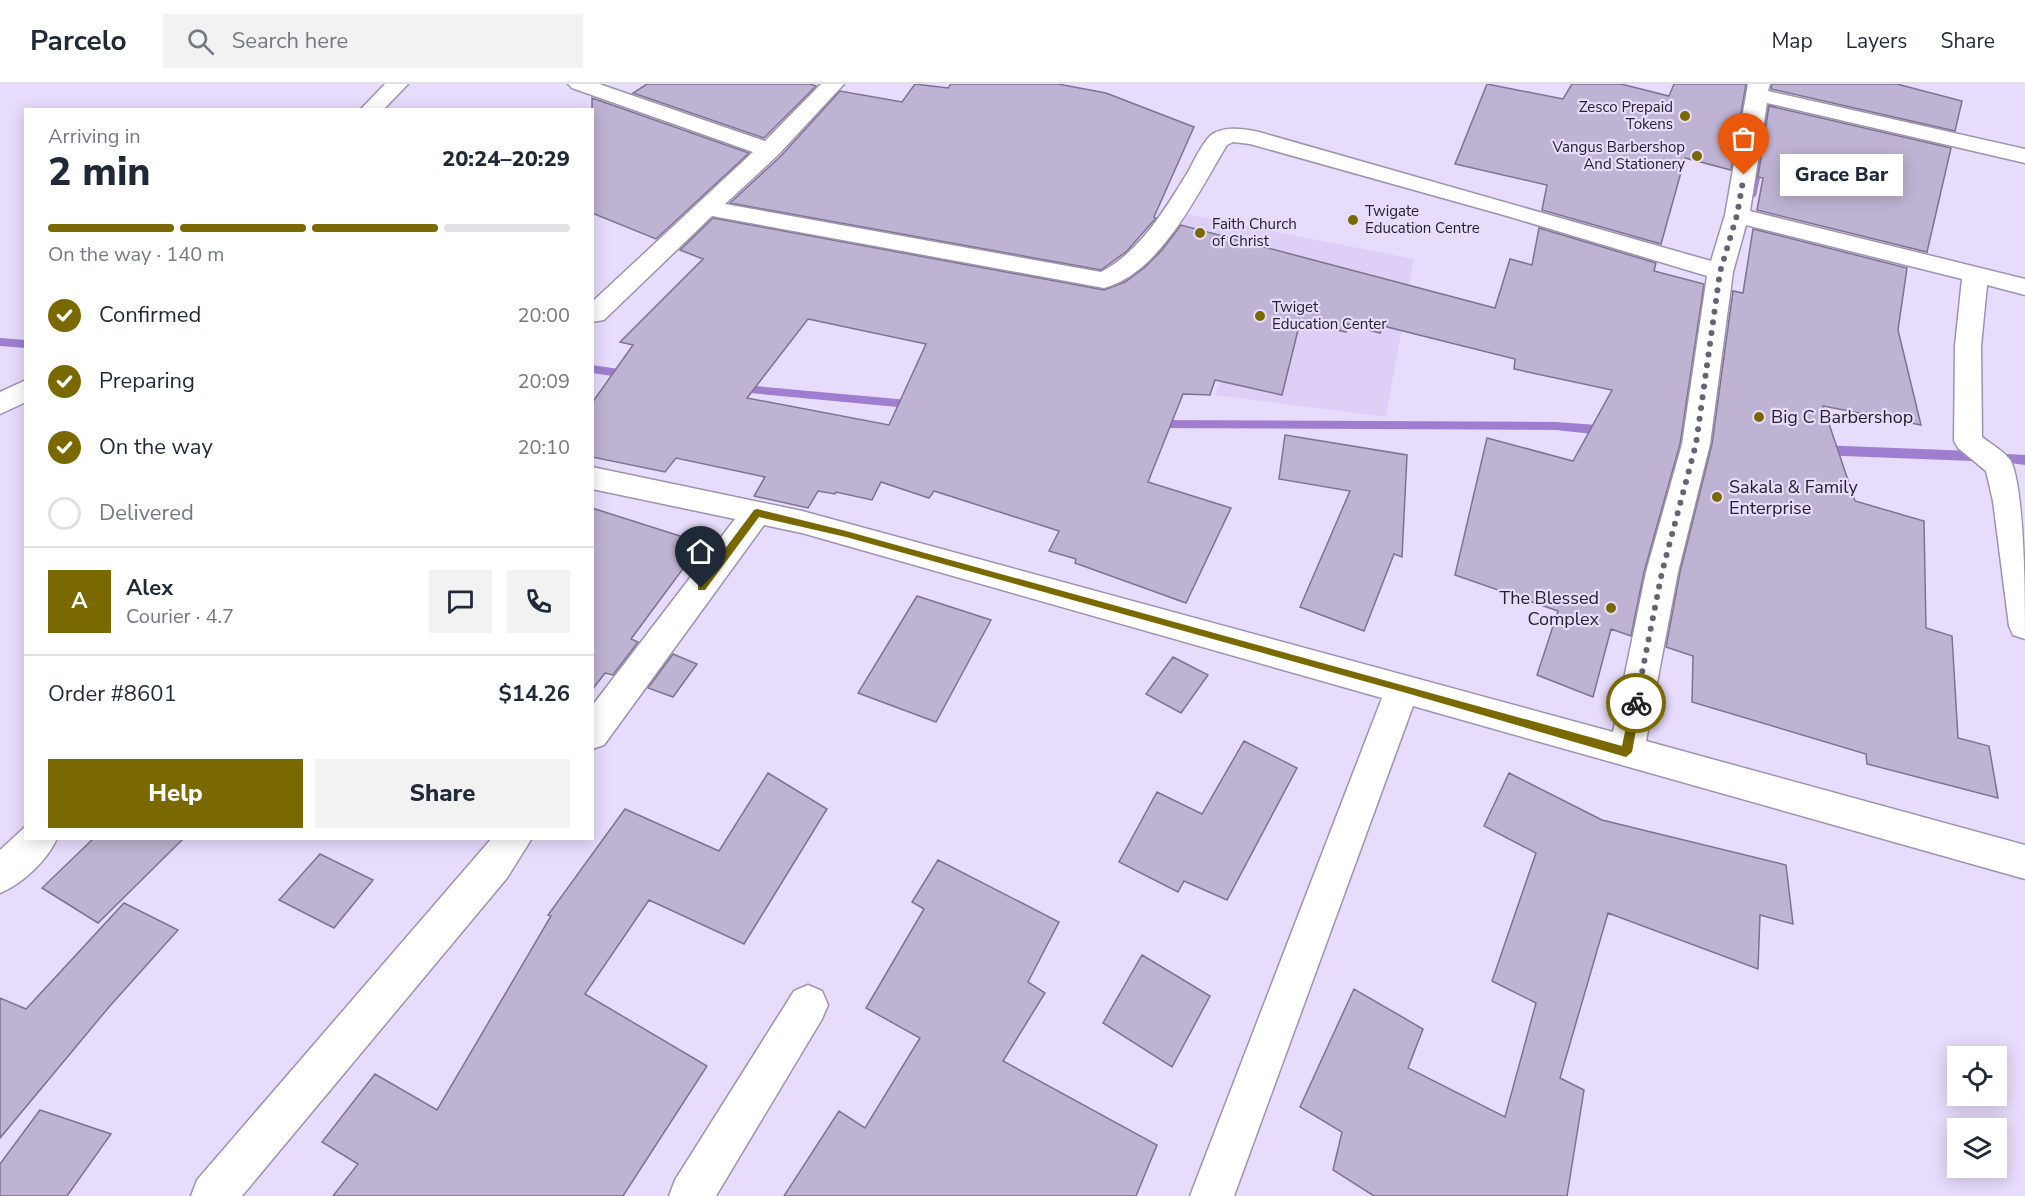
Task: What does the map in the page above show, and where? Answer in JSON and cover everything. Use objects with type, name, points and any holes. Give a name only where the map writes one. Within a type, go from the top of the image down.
[{"type":"street","points":[[372,108],[397,84]]},
{"type":"street","points":[[579,84],[770,150]]},
{"type":"street","points":[[595,314],[705,208],[770,150],[833,84]]},
{"type":"street","points":[[1626,752],[1662,572],[1696,444],[1720,272],[1737,215],[1759,89],[2025,156]]},
{"type":"street","points":[[705,208],[1104,280],[1113,277],[1134,262],[1167,223],[1218,141],[1228,135],[1251,137],[1515,211],[1720,272]]},
{"type":"street","points":[[1737,215],[2025,287]]},
{"type":"street","points":[[1975,275],[1968,346],[1968,441],[2000,466],[2008,501],[2025,626]]},
{"type":"street","points":[[594,478],[801,522],[2025,862]]},
{"type":"street","points":[[594,731],[757,513]]},
{"type":"street","points":[[1212,1196],[1403,688]]},
{"type":"street","points":[[0,875],[37,840]]},
{"type":"street","points":[[213,1196],[494,866],[513,840]]},
{"type":"street","points":[[691,1196],[808,1005]]},
{"type":"shaded area","name":"Twiget Education Center","points":[[1160,209],[1414,259],[1386,417],[1215,395],[1230,356],[1099,313]]},
{"type":"building","points":[[647,84],[810,84],[816,86],[764,138],[633,93]]},
{"type":"building","points":[[915,84],[948,88],[951,84],[1058,84],[1106,93],[1194,127],[1154,217],[1156,218],[1127,251],[1101,270],[730,203],[780,157],[840,91],[902,102]]},
{"type":"building","points":[[1487,84],[1563,99],[1572,84],[1621,84],[1669,96],[1674,84],[1746,84],[1731,170],[1685,158],[1661,244],[1542,210],[1547,185],[1455,164]]},
{"type":"building","points":[[1772,84],[1897,84],[1962,101],[1955,131],[1771,89]]},
{"type":"building","points":[[592,98],[749,153],[656,239],[594,214],[594,108],[592,108]]},
{"type":"building","points":[[1769,106],[1951,148],[1927,252],[1757,210],[1763,178],[1758,177]]},
{"type":"building","points":[[713,218],[1104,290],[1125,282],[1144,268],[1162,250],[1181,225],[1495,308],[1510,259],[1532,265],[1539,228],[1656,263],[1654,271],[1704,284],[1680,444],[1644,572],[1631,636],[1611,629],[1593,697],[1537,675],[1558,611],[1455,575],[1487,438],[1573,461],[1612,390],[1514,369],[1515,359],[1383,326],[1380,333],[1348,324],[1346,332],[1300,322],[1282,395],[1215,380],[1210,395],[1183,394],[1148,482],[1231,508],[1186,603],[1075,563],[1076,559],[1049,551],[1059,531],[934,491],[929,498],[881,482],[872,500],[836,492],[835,494],[818,491],[808,508],[754,496],[765,477],[676,458],[665,472],[594,457],[594,400],[633,345],[620,342],[703,259],[680,250]],"holes":[[[808,319],[926,344],[889,425],[747,398]]]},
{"type":"building","points":[[1753,229],[1907,268],[1898,330],[1921,425],[1823,406],[1855,501],[1924,521],[1926,628],[1952,636],[1958,738],[1989,746],[1998,798],[1867,764],[1866,754],[1692,702],[1693,656],[1666,647],[1680,572],[1712,444],[1733,291],[1743,293]]},
{"type":"building","points":[[1285,435],[1407,455],[1402,557],[1394,554],[1364,631],[1300,607],[1350,491],[1279,479]]},
{"type":"building","points":[[594,509],[702,543],[631,639],[638,642],[613,675],[605,673],[594,687]]},
{"type":"building","points":[[917,596],[991,620],[936,722],[858,693]]},
{"type":"building","points":[[673,654],[697,664],[673,697],[648,688]]},
{"type":"building","points":[[1173,657],[1208,675],[1181,713],[1146,694]]},
{"type":"building","points":[[1244,741],[1297,768],[1227,900],[1184,881],[1178,892],[1119,862],[1157,792],[1202,814]]},
{"type":"building","points":[[768,773],[827,809],[744,944],[649,900],[585,994],[707,1066],[623,1196],[333,1196],[358,1164],[322,1142],[375,1074],[437,1110],[551,916],[548,915],[625,809],[719,851]]},
{"type":"building","points":[[1509,773],[1602,820],[1786,865],[1793,924],[1760,915],[1758,969],[1608,913],[1560,1078],[1584,1090],[1567,1196],[1374,1196],[1333,1170],[1342,1132],[1300,1107],[1354,989],[1423,1029],[1408,1068],[1505,1117],[1536,1003],[1492,981],[1536,853],[1484,826]]},
{"type":"building","points":[[92,840],[182,840],[98,923],[42,888]]},
{"type":"building","points":[[320,854],[373,880],[334,928],[279,900]]},
{"type":"building","points":[[938,860],[1059,922],[1028,982],[1045,993],[1003,1061],[1157,1145],[1136,1196],[784,1196],[839,1111],[865,1128],[920,1038],[866,1008],[924,909],[912,902]]},
{"type":"building","points":[[124,903],[178,930],[109,1007],[0,1138],[0,998],[26,1009]]},
{"type":"building","points":[[1142,955],[1210,996],[1172,1067],[1103,1023]]},
{"type":"building","points":[[40,1110],[111,1134],[67,1196],[0,1196],[0,1164]]},
{"type":"waterway","points":[[1751,196],[1757,169],[1768,140],[1772,103]]},
{"type":"waterway","points":[[0,342],[24,344]]},
{"type":"waterway","points":[[594,369],[632,375]]},
{"type":"waterway","points":[[733,388],[919,405]]},
{"type":"waterway","points":[[1152,424],[1556,426],[1611,431]]},
{"type":"waterway","points":[[1818,450],[1972,456]]},
{"type":"waterway","points":[[2007,459],[2025,460]]},
{"type":"way so far","points":[[1636,703],[1662,572],[1696,444],[1720,272],[1737,215],[1744,175]]},
{"type":"place","name":"Zesco Prepaid Tokens","points":[[1685,116]]},
{"type":"place","name":"Vangus Barbershop And Stationery","points":[[1697,156]]},
{"type":"place","name":"Grace Bar","points":[[1744,175]]},
{"type":"place","name":"Twigate Education Centre","points":[[1353,220]]},
{"type":"place","name":"Faith Church of Christ","points":[[1200,233]]},
{"type":"place","name":"Twiget Education Center","points":[[1260,316]]},
{"type":"place","name":"Big C Barbershop","points":[[1759,417]]},
{"type":"place","name":"Sakala & Family Enterprise","points":[[1717,497]]},
{"type":"place","name":"The Blessed Complex","points":[[1611,608]]},
{"type":"route","points":[[701,588],[757,513],[846,534],[1626,752],[1636,703]]}]
